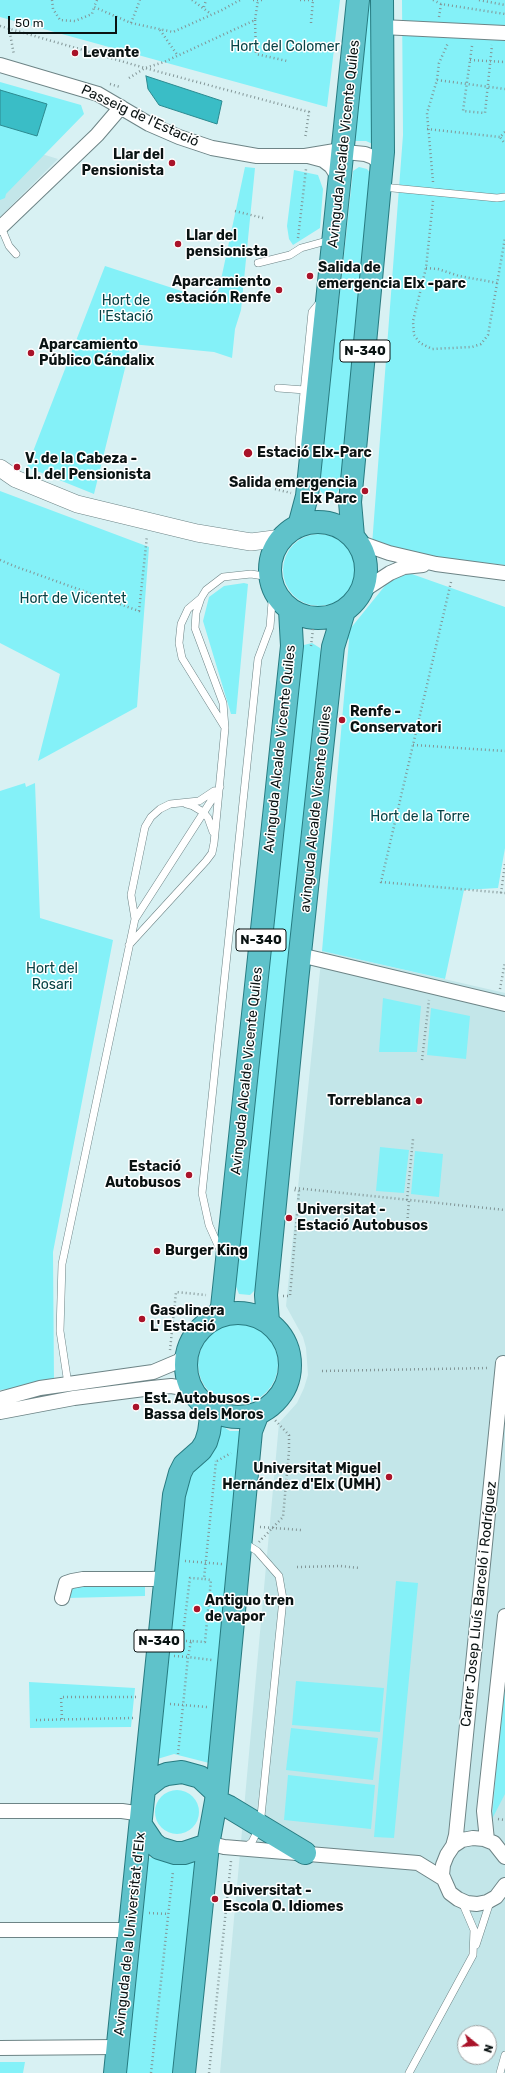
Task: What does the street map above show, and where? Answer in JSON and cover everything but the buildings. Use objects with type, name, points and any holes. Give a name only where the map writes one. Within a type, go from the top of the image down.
[{"type":"highway","name":"Avinguda Alcalde Vicente Quiles","points":[[290,532],[307,496],[358,0]]},
{"type":"highway","name":"Avinguda Alcalde Vicente Quiles","points":[[355,539],[350,502],[382,165],[382,0]]},
{"type":"highway","points":[[290,532],[315,522],[331,524],[343,529],[355,539]]},
{"type":"highway","name":"N-340","points":[[290,532],[272,556],[272,583],[280,601],[290,616],[311,618],[334,616],[335,628]]},
{"type":"highway","name":"N-340","points":[[335,628],[354,603],[365,582],[366,562],[355,539]]},
{"type":"highway","name":"Avinguda Alcalde Vicente Quiles","points":[[225,1270],[292,646],[290,616]]},
{"type":"highway","name":"avinguda Alcalde Vicente Quiles","points":[[267,1317],[267,1288],[297,982],[335,628]]},
{"type":"highway","name":"N-340","points":[[217,1306],[225,1270]]},
{"type":"highway","points":[[184,2073],[208,1844],[216,1796],[249,1540],[251,1431],[256,1417],[270,1406],[279,1396],[286,1383],[289,1370],[289,1356],[285,1343],[267,1317],[244,1313],[230,1313],[217,1306],[179,1355],[199,1401],[219,1413],[232,1416],[256,1417]]},
{"type":"highway","name":"N-340","points":[[141,1820],[165,1578],[177,1479],[184,1466],[202,1450],[209,1432],[199,1401]]},
{"type":"highway","points":[[145,1788],[159,1777],[167,1774],[182,1772],[200,1777],[216,1796],[229,1806],[305,1853]]},
{"type":"highway","name":"Avinguda de la Universitat d'Elx","points":[[141,1820],[153,1843],[160,1848],[184,1853],[208,1844]]},
{"type":"highway","name":"Avinguda de la Universitat d'Elx","points":[[115,2073],[141,1820]]},
{"type":"street","points":[[382,27],[499,33]]},
{"type":"street","name":"Passeig de l'Estació","points":[[0,65],[84,89],[121,107],[149,124],[179,137],[212,148],[257,156],[306,162],[323,160],[331,166],[340,180]]},
{"type":"street","points":[[1,228],[96,135],[121,107]]},
{"type":"street","name":"Passeig de l'Estació","points":[[306,162],[343,152]]},
{"type":"street","name":"avinguda Alcalde Vicente Quiles","points":[[343,152],[373,157],[382,165]]},
{"type":"street","points":[[0,468],[16,480],[77,504],[197,533],[251,542],[290,532]]},
{"type":"street","points":[[355,539],[389,553],[436,564],[505,573]]},
{"type":"street","points":[[361,592],[390,573],[404,567],[436,564]]},
{"type":"street","points":[[300,955],[502,998]]},
{"type":"street","points":[[0,1399],[40,1388],[153,1372],[179,1355]]},
{"type":"street","name":"Carrer Josep Lluís Barceló i Rodríguez","points":[[444,1879],[443,1865],[456,1835],[503,1388],[499,1366]]},
{"type":"street","points":[[0,1412],[74,1398],[171,1386],[199,1401]]},
{"type":"street","points":[[62,1598],[66,1583],[72,1581],[83,1579],[165,1578]]},
{"type":"street","name":"Carrer Josep Lluís Barceló i Rodríguez","points":[[487,1840],[484,1811],[505,1616]]},
{"type":"street","points":[[0,1811],[122,1811],[141,1820]]},
{"type":"street","points":[[418,1863],[450,1850],[462,1840],[473,1838],[487,1840],[498,1847],[505,1857]]},
{"type":"street","points":[[208,1844],[224,1847],[418,1863],[444,1879],[450,1893],[462,1901],[477,1904],[496,1897],[505,1885]]},
{"type":"street","points":[[0,1930],[130,1930]]},
{"type":"street","points":[[0,2048],[118,2047]]},
{"type":"lane","points":[[380,187],[497,198],[505,197]]},
{"type":"lane","points":[[1,228],[9,246],[16,254]]},
{"type":"lane","points":[[258,263],[290,255],[301,248],[334,238]]},
{"type":"lane","points":[[310,464],[299,453],[312,312],[328,292]]},
{"type":"lane","points":[[278,388],[305,390]]},
{"type":"lane","points":[[128,946],[212,853],[225,728],[223,703],[196,628],[196,613],[201,598],[206,590],[223,577],[251,574],[272,583]]},
{"type":"lane","name":"Avinguda Alcalde Vicente Quiles","points":[[225,1270],[218,1244],[209,1225],[202,1193],[258,659],[270,627],[272,583]]},
{"type":"lane","points":[[201,598],[188,609],[182,624],[179,642],[182,658],[225,728]]},
{"type":"lane","points":[[135,919],[131,895],[145,827],[151,817],[160,809],[170,804],[199,801],[220,787]]},
{"type":"lane","points":[[68,1384],[60,1331],[62,1264],[128,946],[135,919],[220,787]]},
{"type":"lane","points":[[182,803],[193,806],[203,812],[208,818],[214,833]]},
{"type":"lane","points":[[244,1848],[252,1842],[260,1826],[283,1599],[279,1576],[249,1540]]},
{"type":"lane","points":[[409,2073],[472,1958],[491,1900]]},
{"type":"lane","points":[[462,1901],[474,1930],[472,1958]]},
{"type":"lane","points":[[500,2073],[505,2055]]},
{"type":"path","points":[[52,0],[53,9],[60,20],[75,21],[92,14],[96,0]]},
{"type":"path","points":[[131,22],[140,0]]},
{"type":"path","points":[[192,0],[204,7],[211,14]]},
{"type":"path","points":[[204,7],[206,0]]},
{"type":"path","points":[[94,6],[131,22],[174,32],[240,0]]},
{"type":"path","points":[[254,0],[264,0]]},
{"type":"path","points":[[258,0],[255,20],[256,54],[287,61]]},
{"type":"path","points":[[300,0],[313,0],[311,23]]},
{"type":"path","points":[[433,0],[440,4],[505,14]]},
{"type":"path","points":[[480,0],[505,5]]},
{"type":"path","points":[[128,78],[145,68],[178,56],[255,20]]},
{"type":"path","points":[[0,26],[145,68],[309,112],[305,139]]},
{"type":"path","points":[[9,28],[14,56]]},
{"type":"path","points":[[160,29],[178,56]]},
{"type":"path","points":[[458,30],[447,44],[442,57],[427,113],[427,129],[432,164],[433,208],[426,268],[413,321],[414,335],[420,343],[432,349],[472,347],[481,344],[488,335],[505,238]]},
{"type":"path","points":[[473,31],[463,111],[485,113],[491,62],[499,33]]},
{"type":"path","points":[[470,60],[505,62]]},
{"type":"path","points":[[437,80],[505,89]]},
{"type":"path","points":[[427,129],[500,137],[505,144]]},
{"type":"path","points":[[500,137],[505,132]]},
{"type":"path","points":[[301,248],[298,241],[306,162]]},
{"type":"path","points":[[235,211],[249,216],[263,218]]},
{"type":"path","points":[[426,268],[438,269],[477,280],[498,283]]},
{"type":"path","points":[[275,489],[293,494]]},
{"type":"path","points":[[0,560],[139,611],[149,521]]},
{"type":"path","points":[[451,582],[381,882],[505,893]]},
{"type":"path","points":[[290,616],[313,629],[323,630],[335,628]]},
{"type":"path","points":[[308,637],[312,637],[335,628]]},
{"type":"path","points":[[312,643],[313,629]]},
{"type":"path","points":[[413,745],[505,751]]},
{"type":"path","points":[[501,893],[505,864]]},
{"type":"path","points":[[502,998],[505,962]]},
{"type":"path","points":[[422,1060],[429,1000]]},
{"type":"path","points":[[407,1226],[413,1139]]},
{"type":"path","points":[[291,1187],[505,1210]]},
{"type":"path","points":[[176,1292],[217,1306],[240,1304],[267,1317],[283,1324],[291,1336],[297,1350],[298,1371],[292,1390],[281,1406],[265,1418],[256,1417],[236,1424],[199,1401],[179,1355],[176,1292]]},
{"type":"path","points":[[179,1355],[183,1343],[191,1328],[204,1315],[217,1306]]},
{"type":"path","points":[[322,1370],[499,1366]]},
{"type":"path","points":[[199,1401],[194,1405],[199,1401]]},
{"type":"path","points":[[249,1540],[274,1528],[283,1517],[290,1451],[289,1435],[279,1423]]},
{"type":"path","points":[[211,1462],[217,1461],[233,1452]]},
{"type":"path","points":[[204,1579],[217,1461]]},
{"type":"path","points":[[260,1526],[301,1530]]},
{"type":"path","points":[[184,1561],[226,1565]]},
{"type":"path","points":[[297,1567],[340,1566],[360,1568]]},
{"type":"path","points":[[190,1578],[204,1579],[211,1580],[205,1642],[182,1640],[190,1578]]},
{"type":"path","points":[[178,1754],[191,1641]]},
{"type":"path","points":[[188,1657],[215,1661]]},
{"type":"path","points":[[62,1719],[61,1697],[141,1697]]},
{"type":"path","points":[[168,1704],[211,1707]]},
{"type":"path","points":[[36,1720],[139,1718]]},
{"type":"path","points":[[151,2073],[174,1867]]},
{"type":"path","points":[[210,2073],[229,1868]]},
{"type":"path","points":[[148,1913],[169,1914]]},
{"type":"shaded area","points":[[146,76],[222,101],[217,124],[159,105],[148,89]]},
{"type":"shaded area","points":[[0,90],[47,104],[37,136],[0,125]]},
{"type":"shaded area","points":[[0,141],[58,159],[0,217]]},
{"type":"shaded area","name":"Universitat Miguel Hernández d'Elx (UMH)","points":[[322,951],[505,993],[505,2073],[220,2073],[279,1423],[297,1403],[308,1375],[306,1348],[303,1337],[286,1306]]},
{"type":"green space","name":"Hort del Colomer","points":[[0,0],[340,0],[327,107],[0,17]]},
{"type":"green space","points":[[367,0],[375,0],[375,145],[366,141],[353,141]]},
{"type":"green space","points":[[402,0],[505,0],[505,565],[457,560],[372,545],[403,135]]},
{"type":"green space","points":[[0,82],[81,105],[84,114],[6,194],[5,198],[0,200]]},
{"type":"green space","name":"Hort de l'Estació","points":[[245,167],[255,168],[241,310],[235,329],[232,358],[214,352],[131,344],[94,494],[27,467],[105,266],[209,300],[219,289]]},
{"type":"green space","points":[[359,167],[367,169],[372,175],[340,488],[335,495],[328,496],[321,492],[319,487],[353,171]]},
{"type":"green space","points":[[294,170],[318,175],[323,189],[320,228],[293,245],[289,239],[287,226]]},
{"type":"green space","name":"Hort de Vicentet","points":[[0,491],[149,547],[137,707],[38,761],[60,674],[0,643]]},
{"type":"green space","points":[[319,534],[333,537],[345,544],[352,556],[355,570],[352,584],[345,596],[333,603],[319,606],[305,603],[293,596],[286,584],[283,570],[286,556],[293,544],[305,537]]},
{"type":"green space","name":"Hort de la Torre","points":[[409,573],[505,607],[505,848],[498,888],[464,890],[445,979],[322,951],[349,640],[346,634],[388,582]]},
{"type":"green space","points":[[244,583],[248,584],[236,714],[231,714],[203,621],[209,597],[224,586]]},
{"type":"green space","points":[[312,643],[320,648],[323,659],[256,1289],[250,1295],[239,1294],[235,1284],[300,656],[304,645]]},
{"type":"green space","name":"Hort del Rosari","points":[[25,783],[26,787],[35,783],[40,918],[113,940],[53,1252],[54,1384],[0,1390],[0,791]]},
{"type":"green space","points":[[383,998],[421,1006],[417,1052],[379,1052]]},
{"type":"green space","points":[[431,1008],[470,1016],[466,1059],[427,1055]]},
{"type":"green space","points":[[380,1147],[409,1150],[404,1193],[376,1191]]},
{"type":"green space","points":[[415,1151],[443,1154],[439,1197],[411,1194]]},
{"type":"green space","points":[[238,1324],[253,1327],[266,1336],[275,1349],[278,1364],[275,1379],[266,1392],[253,1401],[238,1404],[223,1401],[210,1392],[201,1379],[198,1364],[201,1349],[210,1336],[223,1327]]},
{"type":"green space","points":[[219,1424],[230,1431],[245,1431],[209,1763],[174,1754],[154,1760],[184,1480]]},
{"type":"green space","points":[[396,1581],[418,1583],[394,1838],[374,1837]]},
{"type":"green space","points":[[77,1585],[145,1585],[145,1596],[67,1598],[72,1587]]},
{"type":"green space","points":[[505,1668],[505,1794],[492,1819]]},
{"type":"green space","points":[[296,1681],[384,1688],[380,1732],[292,1725]]},
{"type":"green space","points":[[29,1682],[135,1688],[131,1727],[30,1728]]},
{"type":"green space","points":[[291,1728],[378,1738],[373,1780],[286,1770]]},
{"type":"green space","points":[[288,1775],[375,1785],[371,1829],[284,1820]]},
{"type":"green space","points":[[173,1790],[181,1790],[193,1796],[199,1808],[199,1816],[193,1828],[181,1834],[173,1834],[161,1828],[155,1816],[155,1808],[161,1796]]},
{"type":"green space","points":[[144,1857],[198,1861],[177,2073],[122,2073]]},
{"type":"green space","points":[[0,2062],[25,2062],[23,2073],[0,2073]]},
{"type":"place","name":"Levante","points":[[75,53]]},
{"type":"place","name":"Llar del Pensionista","points":[[172,163]]},
{"type":"place","name":"Llar del pensionista","points":[[178,244]]},
{"type":"place","name":"Salida de emergencia Elx -parc","points":[[310,276]]},
{"type":"place","name":"Aparcamiento estación Renfe","points":[[279,290]]},
{"type":"place","name":"Aparcamiento Público Cándalix","points":[[31,353]]},
{"type":"place","name":"Estació Elx-Parc","points":[[248,453]]},
{"type":"place","name":"V. de la Cabeza - Ll. del Pensionista","points":[[17,467]]},
{"type":"place","name":"Salida emergencia Elx Parc","points":[[365,491]]},
{"type":"place","name":"Renfe - Conservatori","points":[[342,720]]},
{"type":"place","name":"Torreblanca","points":[[419,1101]]},
{"type":"place","name":"Estació Autobusos","points":[[189,1175]]},
{"type":"place","name":"Universitat - Estació Autobusos","points":[[289,1218]]},
{"type":"place","name":"Burger King","points":[[157,1251]]},
{"type":"place","name":"Gasolinera L' Estació","points":[[142,1319]]},
{"type":"place","name":"Est. Autobusos - Bassa dels Moros","points":[[136,1407]]},
{"type":"place","name":"Universitat Miguel Hernández d'Elx (UMH)","points":[[389,1477]]},
{"type":"place","name":"Antiguo tren de vapor","points":[[197,1609]]},
{"type":"place","name":"Universitat - Escola O. Idiomes","points":[[215,1899]]}]
